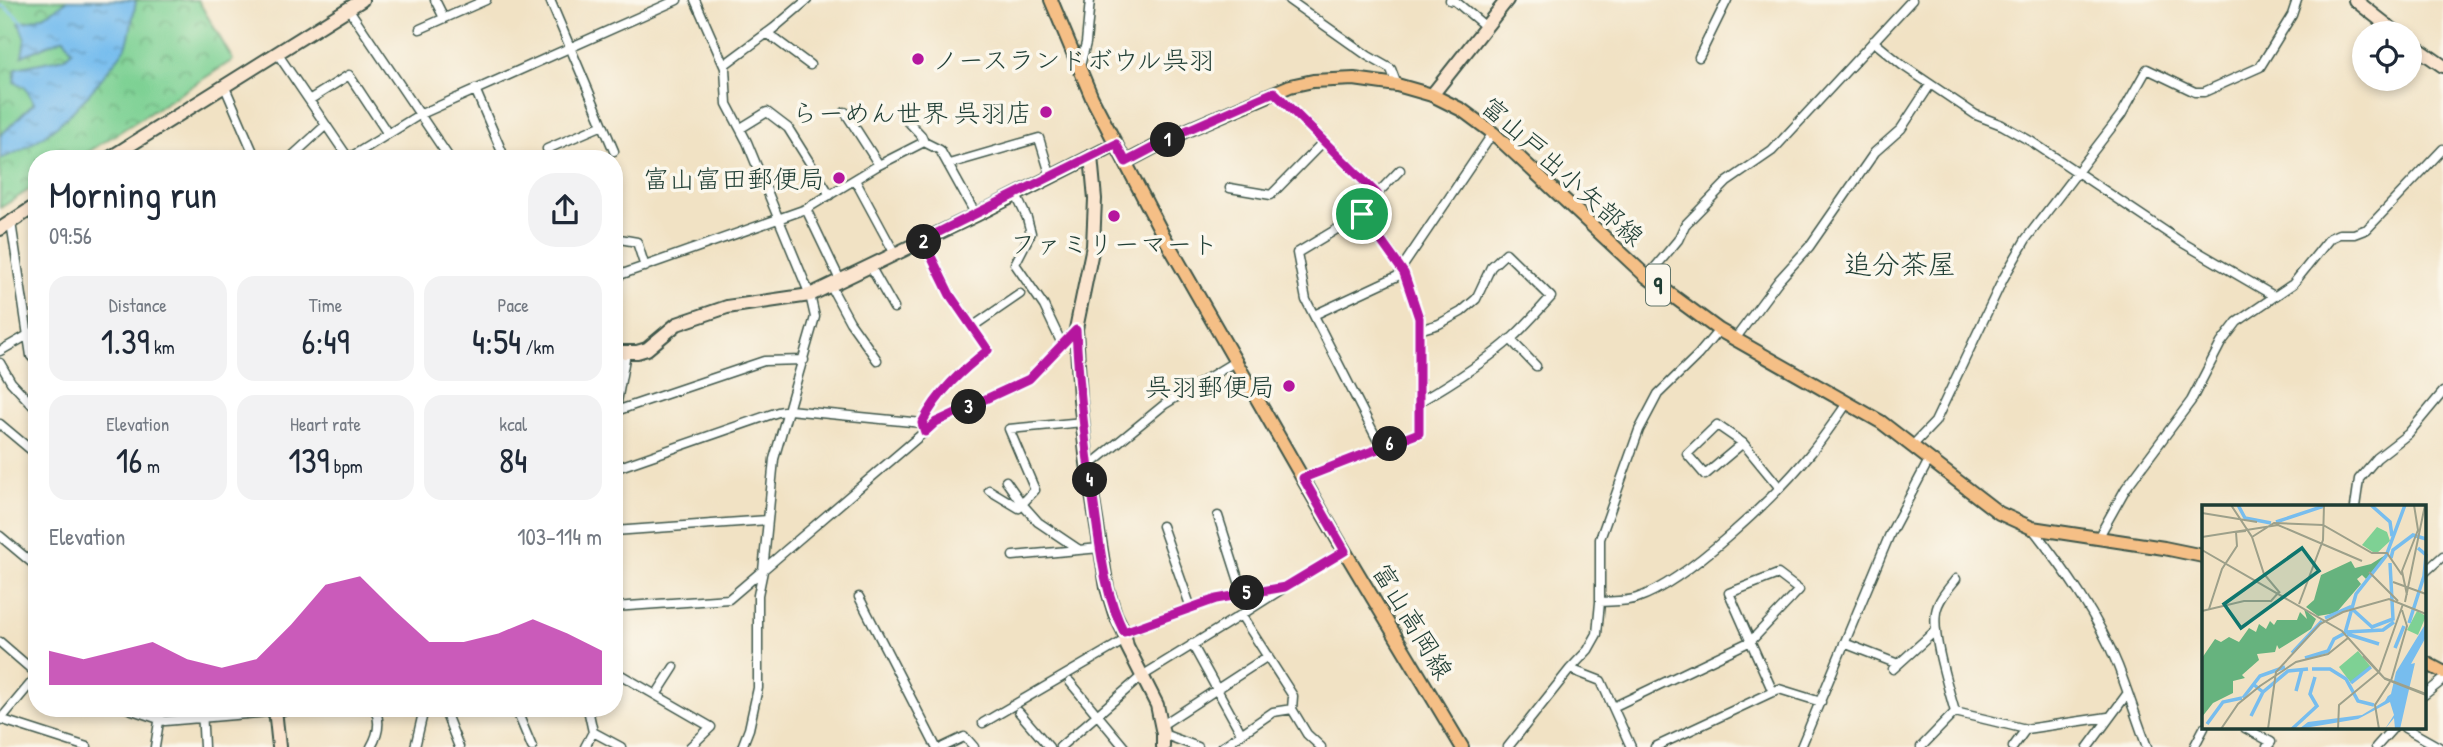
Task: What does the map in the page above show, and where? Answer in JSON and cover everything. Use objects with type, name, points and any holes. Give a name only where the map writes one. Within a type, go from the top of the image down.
[{"type":"main road","points":[[122,150],[362,0]]},
{"type":"main road","name":"富山高岡線","points":[[1051,0],[1079,67],[1162,233],[1345,551],[1462,747]]},
{"type":"main road","points":[[1432,95],[1507,0]]},
{"type":"main road","points":[[2355,0],[2382,21]]},
{"type":"main road","points":[[2422,51],[2443,66]]},
{"type":"main road","name":"富山戸出小矢部線","points":[[1126,162],[1185,131],[1274,92],[1313,81],[1354,79],[1396,85],[1432,95],[1462,110],[1493,133],[1647,277],[1719,330],[1881,422],[1999,513],[2032,528],[2202,556]]},
{"type":"main road","points":[[623,356],[647,349],[677,324],[692,318],[752,302],[810,295],[1116,144]]},
{"type":"main road","points":[[1091,156],[1095,199],[1093,246],[1076,330],[1088,467],[1107,588],[1115,614],[1157,705],[1163,735]]},
{"type":"main road","points":[[5,225],[28,211]]},
{"type":"main road","points":[[2426,663],[2443,672]]},
{"type":"main road","points":[[277,717],[279,747]]},
{"type":"street","points":[[435,0],[444,18]]},
{"type":"street","points":[[420,29],[486,0]]},
{"type":"street","points":[[550,0],[614,150]]},
{"type":"street","points":[[363,150],[419,115],[677,0]]},
{"type":"street","points":[[695,0],[724,65],[727,104],[741,128],[810,295],[814,317],[774,459],[763,571],[758,595],[758,688],[742,747]]},
{"type":"street","points":[[724,65],[807,0]]},
{"type":"street","points":[[1079,67],[1086,43],[1090,0]]},
{"type":"street","points":[[1289,0],[1368,56],[1391,69],[1396,85]]},
{"type":"street","points":[[1450,0],[1455,1],[1486,27]]},
{"type":"street","points":[[1699,57],[1727,0]]},
{"type":"street","points":[[1647,277],[1678,240],[1685,225],[1727,182],[1772,151],[1912,0]]},
{"type":"street","points":[[1912,446],[1935,422],[2003,279],[2026,239],[2121,115],[2147,69],[2195,92],[2204,92],[2260,67],[2292,15],[2297,0]]},
{"type":"street","points":[[348,8],[444,150]]},
{"type":"street","points":[[767,33],[810,65]]},
{"type":"street","points":[[1873,41],[1976,116],[2002,125],[2032,142],[2183,243],[2274,296]]},
{"type":"street","points":[[277,53],[343,150]]},
{"type":"street","points":[[309,100],[349,75],[388,134]]},
{"type":"street","points":[[224,85],[252,150]]},
{"type":"street","points":[[1735,339],[1779,280],[1810,247],[1875,152],[1901,129],[1930,85]]},
{"type":"street","points":[[475,89],[501,150]]},
{"type":"street","points":[[1274,92],[1377,194]]},
{"type":"street","points":[[741,128],[767,112],[788,128],[830,195]]},
{"type":"street","points":[[845,112],[879,165]]},
{"type":"street","points":[[902,115],[924,142],[940,150],[976,215]]},
{"type":"street","points":[[299,150],[326,125]]},
{"type":"street","points":[[547,149],[603,125]]},
{"type":"street","points":[[1314,316],[1402,271],[1493,133]]},
{"type":"street","points":[[948,164],[1039,138],[1051,177]]},
{"type":"street","points":[[1230,188],[1271,195],[1324,141]]},
{"type":"street","points":[[623,275],[806,209],[879,165],[924,142]]},
{"type":"street","points":[[2098,538],[2126,488],[2191,401],[2221,342],[2237,321],[2302,275],[2330,238],[2339,233],[2354,234],[2367,229],[2443,149]]},
{"type":"street","points":[[1381,447],[1306,300],[1297,253],[1362,214],[1400,170]]},
{"type":"street","points":[[855,180],[894,254]]},
{"type":"street","points":[[1016,195],[1031,233],[1016,264],[1044,306],[1062,344]]},
{"type":"street","points":[[806,209],[850,322],[877,359]]},
{"type":"street","points":[[1303,478],[1419,433],[1419,318],[1402,271],[1362,214]]},
{"type":"street","points":[[0,351],[28,335],[5,225]]},
{"type":"street","points":[[623,240],[637,242],[645,267]]},
{"type":"street","points":[[623,606],[729,599],[923,427],[942,391],[988,350],[950,295],[923,240]]},
{"type":"street","points":[[1419,330],[1439,324],[1461,312],[1476,299],[1491,267],[1506,253],[1551,297],[1510,339],[1460,378],[1419,402]]},
{"type":"street","points":[[870,266],[894,309]]},
{"type":"street","points":[[972,327],[1020,294]]},
{"type":"street","points":[[623,466],[789,410],[923,427],[1029,379],[1076,330]]},
{"type":"street","points":[[1508,747],[1588,650],[1597,634],[1600,539],[1639,430],[1658,394],[1719,330]]},
{"type":"street","points":[[1510,339],[1536,366]]},
{"type":"street","points":[[623,411],[764,361],[804,359]]},
{"type":"street","points":[[1088,467],[1165,404],[1236,361]]},
{"type":"street","points":[[0,363],[11,382],[28,400]]},
{"type":"street","points":[[2356,505],[2359,478],[2377,458],[2408,434],[2443,392]]},
{"type":"street","points":[[1600,602],[1637,598],[1686,570],[1724,539],[1808,457],[1848,401]]},
{"type":"street","points":[[2435,402],[2443,409]]},
{"type":"street","points":[[989,490],[1019,508],[1035,491],[1009,429],[1083,422]]},
{"type":"street","points":[[0,424],[28,447]]},
{"type":"street","points":[[1743,443],[1705,475],[1687,454],[1717,425],[1743,443],[1779,487]]},
{"type":"street","points":[[1801,747],[1890,534],[1929,460]]},
{"type":"street","points":[[1006,481],[1038,522],[1078,549]]},
{"type":"street","points":[[1218,516],[1243,594]]},
{"type":"street","points":[[623,530],[768,520]]},
{"type":"street","points":[[1163,526],[1191,608]]},
{"type":"street","points":[[2032,528],[2065,571],[2118,666],[2147,747]]},
{"type":"street","points":[[0,536],[28,559]]},
{"type":"street","points":[[1013,556],[1100,548]]},
{"type":"street","points":[[1060,747],[1142,676],[1345,551]]},
{"type":"street","points":[[2426,571],[2443,555]]},
{"type":"street","points":[[1613,707],[1751,641],[1798,590],[1778,574],[1729,593],[1751,641],[1773,692]]},
{"type":"street","points":[[1955,712],[1935,631],[1936,610],[1943,595],[1956,579]]},
{"type":"street","points":[[983,723],[1125,636],[1191,608],[1243,594],[1285,587]]},
{"type":"street","points":[[859,597],[936,747]]},
{"type":"street","points":[[1241,615],[1293,696],[1292,709],[1307,734],[1321,747]]},
{"type":"street","points":[[1844,643],[1895,666],[1935,631]]},
{"type":"street","points":[[0,642],[28,667]]},
{"type":"street","points":[[1192,644],[1241,733]]},
{"type":"street","points":[[1163,735],[1217,689],[1268,656]]},
{"type":"street","points":[[656,695],[674,667]]},
{"type":"street","points":[[1570,669],[1601,681],[1631,747]]},
{"type":"street","points":[[623,676],[711,727],[690,747]]},
{"type":"street","points":[[2426,693],[2443,680]]},
{"type":"street","points":[[1070,682],[1125,747]]},
{"type":"street","points":[[28,686],[0,719],[87,747]]},
{"type":"street","points":[[1655,747],[1779,689],[1821,702]]},
{"type":"street","points":[[2088,747],[2127,694]]},
{"type":"street","points":[[1222,747],[1273,712],[1292,709]]},
{"type":"street","points":[[1019,712],[1049,747]]},
{"type":"street","points":[[1955,712],[2026,729],[2108,717]]},
{"type":"street","points":[[1922,747],[1955,712]]},
{"type":"street","points":[[155,747],[159,717]]},
{"type":"street","points":[[162,717],[165,721],[184,717]]},
{"type":"street","points":[[202,717],[204,747]]},
{"type":"street","points":[[371,747],[377,730],[377,717]]},
{"type":"street","points":[[415,747],[422,717]]},
{"type":"street","points":[[447,717],[459,747]]},
{"type":"street","points":[[519,717],[532,747]]},
{"type":"street","points":[[585,747],[593,732],[590,717]]},
{"type":"street","points":[[2013,747],[2026,729]]},
{"type":"street","points":[[2194,747],[2203,730]]},
{"type":"street","points":[[2249,730],[2270,742],[2267,747]]},
{"type":"street","points":[[2376,747],[2391,730]]},
{"type":"street","points":[[2408,730],[2439,747]]},
{"type":"street","points":[[593,732],[621,747]]},
{"type":"street","points":[[1163,735],[1198,747]]},
{"type":"street","points":[[943,747],[965,738],[974,747]]},
{"type":"green space","points":[[0,0],[198,0],[233,60],[91,150],[28,150],[28,191],[0,208]]},
{"type":"water","points":[[68,0],[134,0],[136,2],[127,44],[88,95],[62,121],[33,143],[0,159],[0,136],[34,103],[25,87],[14,82],[16,68],[64,58],[72,51],[64,38],[22,56],[25,39],[19,23],[45,15]]},
{"type":"waterway","points":[[0,6],[23,22]]},
{"type":"place","name":"ノースランドボウル呉羽","points":[[918,59]]},
{"type":"place","name":"らーめん世界 呉羽店","points":[[1046,112]]},
{"type":"place","name":"富山富田郵便局","points":[[839,178]]},
{"type":"place","name":"ファミリーマート","points":[[1114,216]]},
{"type":"place","name":"呉羽郵便局","points":[[1289,386]]},
{"type":"district","name":"追分茶屋","points":[[1900,264]]},
{"type":"route","points":[[1274,92],[1377,194],[1362,214],[1404,273],[1419,318],[1419,433],[1303,478],[1345,551],[1285,587],[1216,599],[1124,632],[1107,588],[1100,548],[1087,463],[1076,330],[1029,379],[936,422],[925,432],[922,423],[930,406],[967,366],[988,350],[950,295],[923,240],[1116,144],[1126,162],[1185,131],[1274,92]]}]
